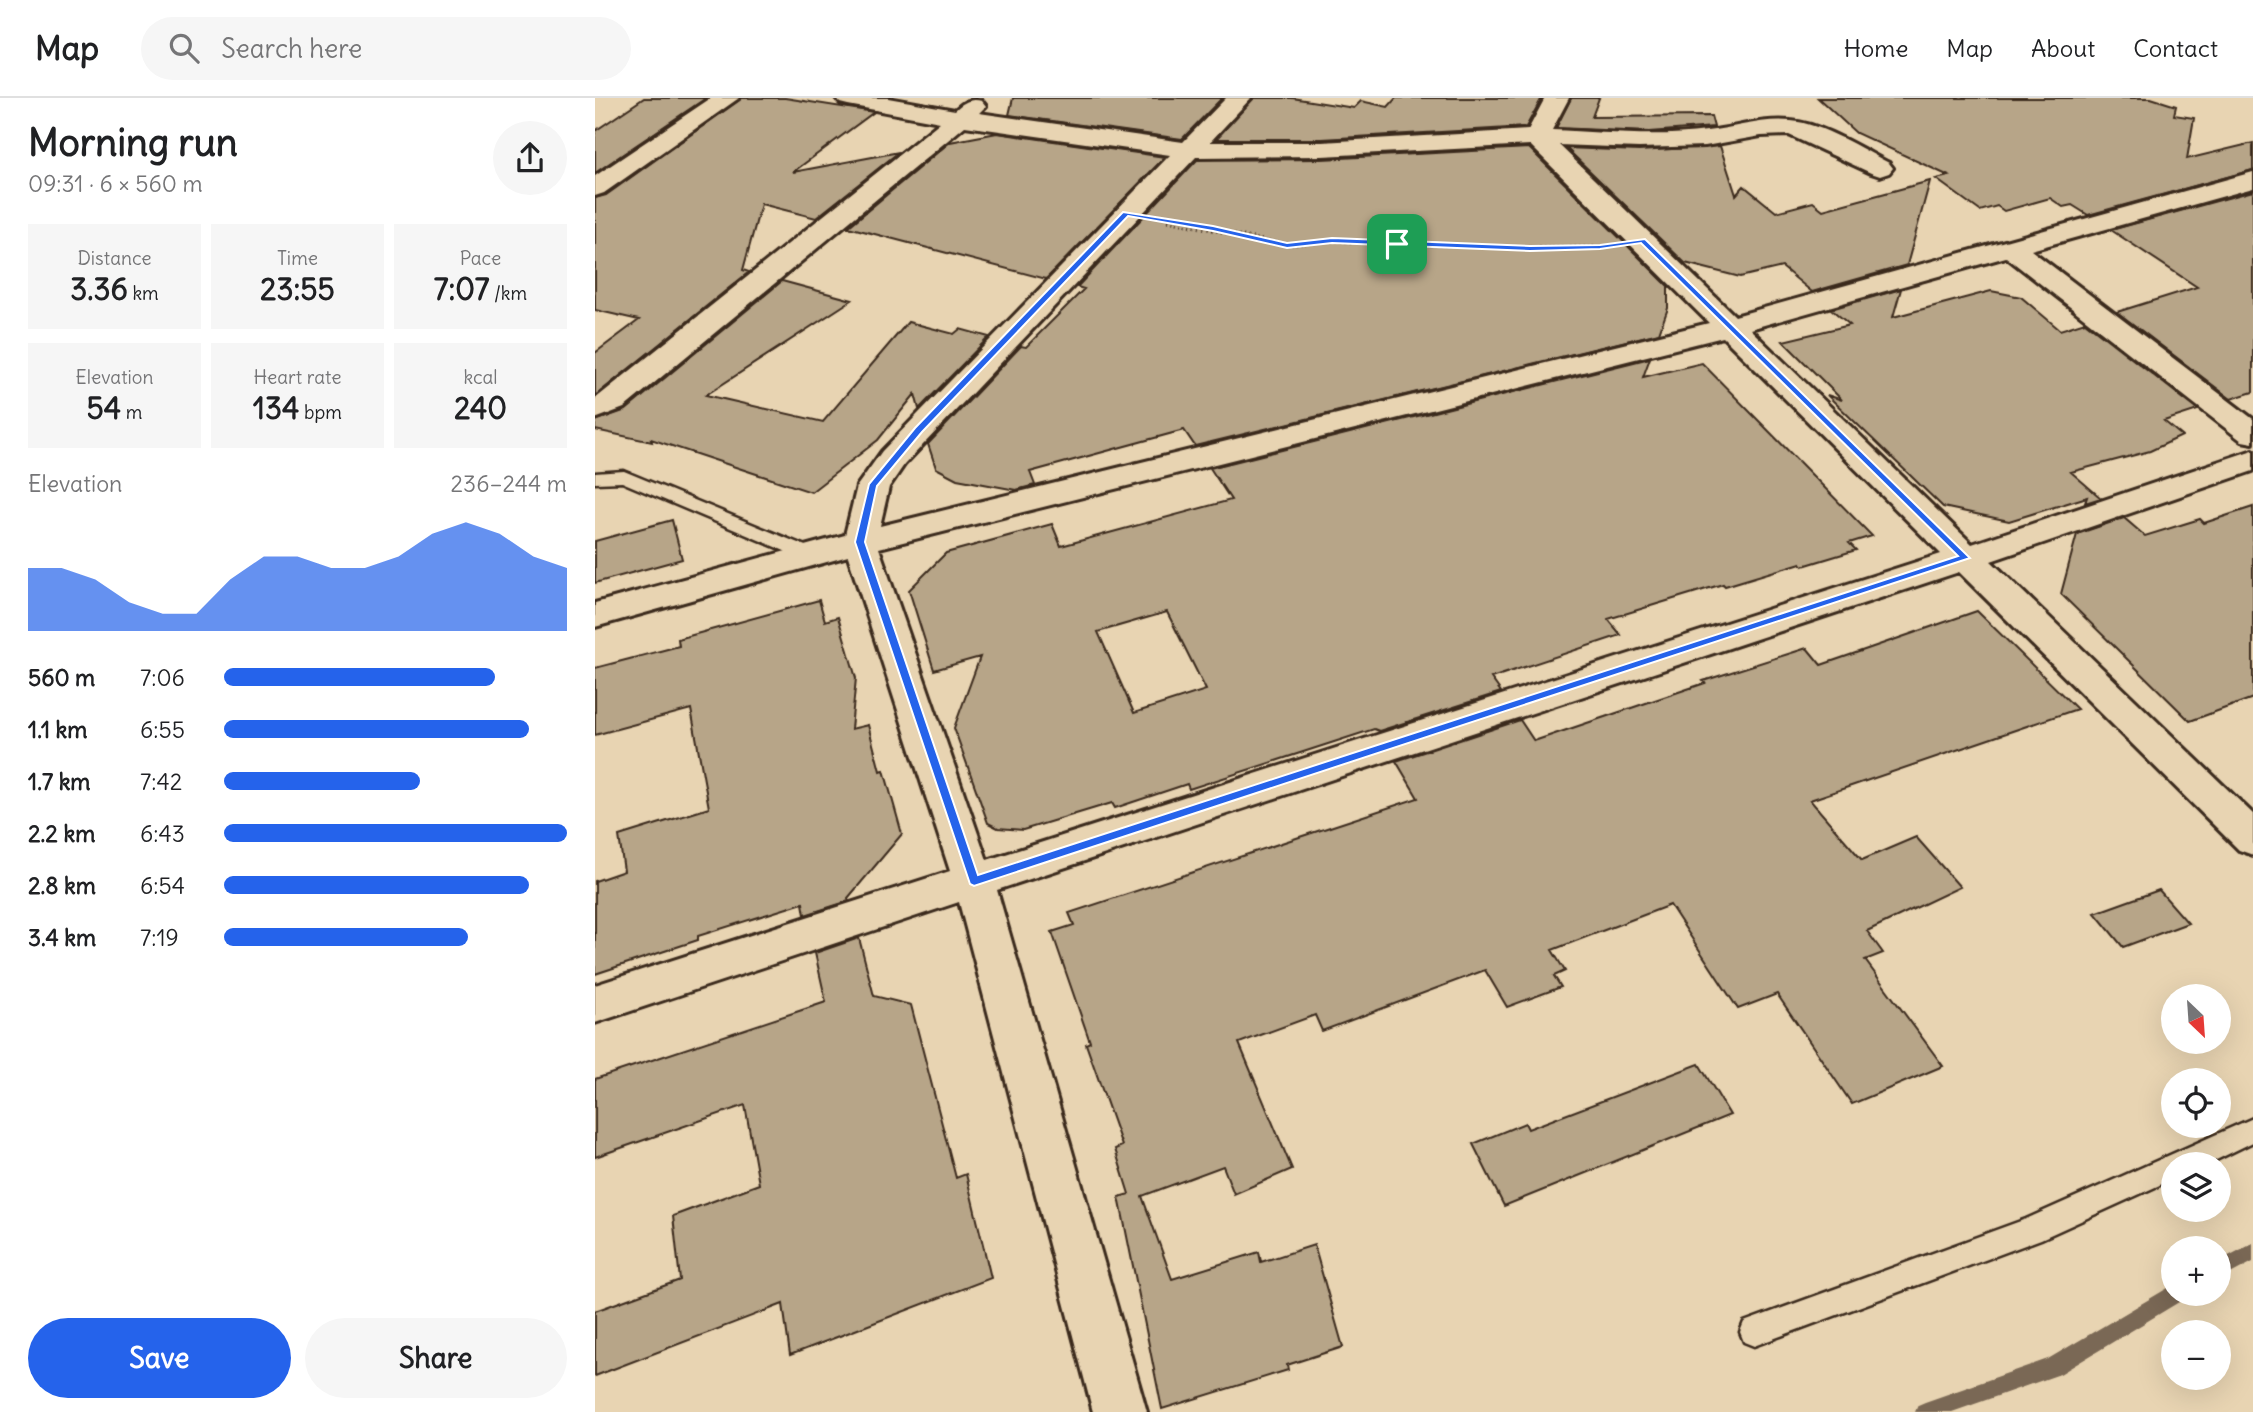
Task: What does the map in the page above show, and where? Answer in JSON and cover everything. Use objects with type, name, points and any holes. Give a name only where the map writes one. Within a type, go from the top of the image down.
[{"type":"street","points":[[595,188],[727,98]]},
{"type":"street","points":[[848,98],[1187,150],[1322,149],[1536,137],[1640,141],[1705,139],[1761,129],[1792,128],[1824,140],[1880,168]]},
{"type":"street","points":[[595,410],[613,402],[983,98]]},
{"type":"street","points":[[1120,1412],[974,881],[860,542],[873,486],[893,458],[1239,98]]},
{"type":"street","points":[[1536,137],[1557,98]]},
{"type":"street","points":[[1536,137],[2253,839]]},
{"type":"street","points":[[595,615],[860,542],[1730,326],[2253,180]]},
{"type":"street","points":[[2010,247],[2253,434]]},
{"type":"street","points":[[595,1004],[1965,558],[2253,460]]},
{"type":"lane","points":[[595,478],[624,476],[813,556]]},
{"type":"lane","points":[[2206,1152],[2253,1130]]},
{"type":"lane","points":[[1754,1332],[2032,1230],[2161,1172]]},
{"type":"path","points":[[1126,214],[1213,229],[1287,246],[1332,241],[1530,248],[1600,247],[1643,240]]},
{"type":"building","points":[[644,98],[706,98],[595,173],[595,131]]},
{"type":"building","points":[[742,98],[785,98],[874,112],[793,172],[899,152],[816,218],[761,204],[743,270],[749,272],[595,396],[595,353],[639,320],[595,310],[595,198],[606,195]]},
{"type":"building","points":[[1013,98],[1222,98],[1182,139],[1009,115]]},
{"type":"building","points":[[1254,98],[1292,98],[1354,108],[1361,101],[1388,107],[1396,98],[1542,98],[1526,127],[1322,139],[1216,139]]},
{"type":"building","points":[[1571,98],[1599,98],[1592,117],[1711,116],[1714,127],[1649,132],[1556,128]]},
{"type":"building","points":[[1818,98],[2151,98],[2176,106],[2174,115],[2194,118],[2187,159],[2253,143],[2253,170],[2088,215],[2072,205],[2063,207],[2050,198],[2004,211],[1997,206],[1980,211],[1936,179],[1949,176],[1856,133]]},
{"type":"building","points":[[997,133],[1165,157],[1046,279],[848,227],[950,142]]},
{"type":"building","points":[[1720,146],[1736,195],[1744,186],[1776,212],[1813,202],[1823,210],[1930,181],[1907,265],[1812,292],[1782,267],[1740,277],[1685,263],[1566,148],[1639,151]]},
{"type":"building","points":[[1529,148],[1668,286],[1668,308],[1659,333],[1195,446],[1184,430],[1030,472],[1035,485],[1016,490],[957,479],[936,468],[928,444],[1021,346],[1026,347],[1084,289],[1077,287],[1197,160],[1322,159]]},
{"type":"building","points":[[2253,191],[2253,392],[2231,399],[2117,312],[2197,287],[2111,230]]},
{"type":"building","points":[[782,281],[852,300],[706,395],[823,422],[908,322],[954,334],[960,329],[989,337],[919,409],[915,394],[878,440],[811,492],[651,439],[652,442],[595,430],[595,421],[626,410]]},
{"type":"building","points":[[1901,289],[1893,317],[1991,291],[2021,297],[2060,330],[2085,322],[2198,410],[2164,421],[2182,436],[2150,451],[2071,472],[2101,498],[2085,503],[2087,497],[2009,521],[1943,507],[1827,395],[1842,400],[1783,341],[1850,325],[1831,309]]},
{"type":"building","points":[[1650,358],[1643,377],[1702,363],[1872,536],[1849,543],[1856,550],[1725,586],[1723,584],[1608,619],[1621,635],[1491,678],[1501,692],[1379,731],[1374,729],[1189,789],[1187,784],[1115,808],[1112,803],[1023,830],[998,828],[988,823],[954,728],[980,657],[934,670],[909,590],[946,553],[1052,524],[1061,546],[1231,500],[1210,468]],"holes":[[[1167,612],[1206,690],[1134,713],[1098,632]]]},
{"type":"building","points":[[2253,507],[2253,698],[2190,721],[2061,594],[2077,534],[2124,518],[2145,536],[2200,519],[2204,523]]},
{"type":"building","points":[[672,520],[682,559],[595,583],[595,541]]},
{"type":"building","points":[[819,600],[825,621],[838,617],[856,678],[851,729],[868,725],[880,771],[884,770],[902,834],[848,898],[849,901],[805,915],[803,903],[698,936],[698,940],[595,974],[595,881],[624,871],[619,836],[709,808],[691,709],[595,735],[595,668],[679,646],[678,639]]},
{"type":"building","points":[[1977,611],[2077,709],[1810,800],[1862,860],[1916,837],[1960,887],[1867,931],[1883,953],[1865,960],[1943,1066],[1852,1104],[1777,994],[1738,1009],[1670,905],[1552,950],[1565,971],[1554,976],[1561,987],[1507,1007],[1485,970],[1322,1031],[1315,1015],[1239,1043],[1292,1169],[1234,1194],[1223,1166],[1142,1196],[1172,1279],[1259,1252],[1261,1262],[1314,1245],[1343,1347],[1287,1365],[1288,1370],[1162,1409],[1119,1197],[1129,1194],[1115,1149],[1122,1146],[1086,1044],[1090,1042],[1052,932],[1074,925],[1069,913],[1418,798],[1396,761],[1520,720],[1534,741],[1705,683],[1703,681],[1807,648],[1821,665]]},
{"type":"building","points":[[2159,890],[2188,923],[2123,947],[2095,913]]},
{"type":"building","points":[[859,938],[874,996],[911,1005],[956,1178],[966,1174],[991,1278],[790,1355],[783,1304],[595,1376],[595,1311],[680,1280],[673,1216],[759,1184],[745,1105],[595,1157],[595,1079],[826,1002],[815,953]]},
{"type":"building","points":[[1699,1064],[1730,1115],[1504,1206],[1473,1144],[1525,1123],[1528,1129]]},
{"type":"waterway","points":[[2231,1264],[2253,1252]]},
{"type":"waterway","points":[[1925,1412],[2053,1367],[2161,1303]]},
{"type":"route","points":[[1126,214],[1213,229],[1287,246],[1332,241],[1397,244],[1600,247],[1643,240],[1965,558],[974,881],[860,542],[873,486],[918,430],[1126,214]]}]
